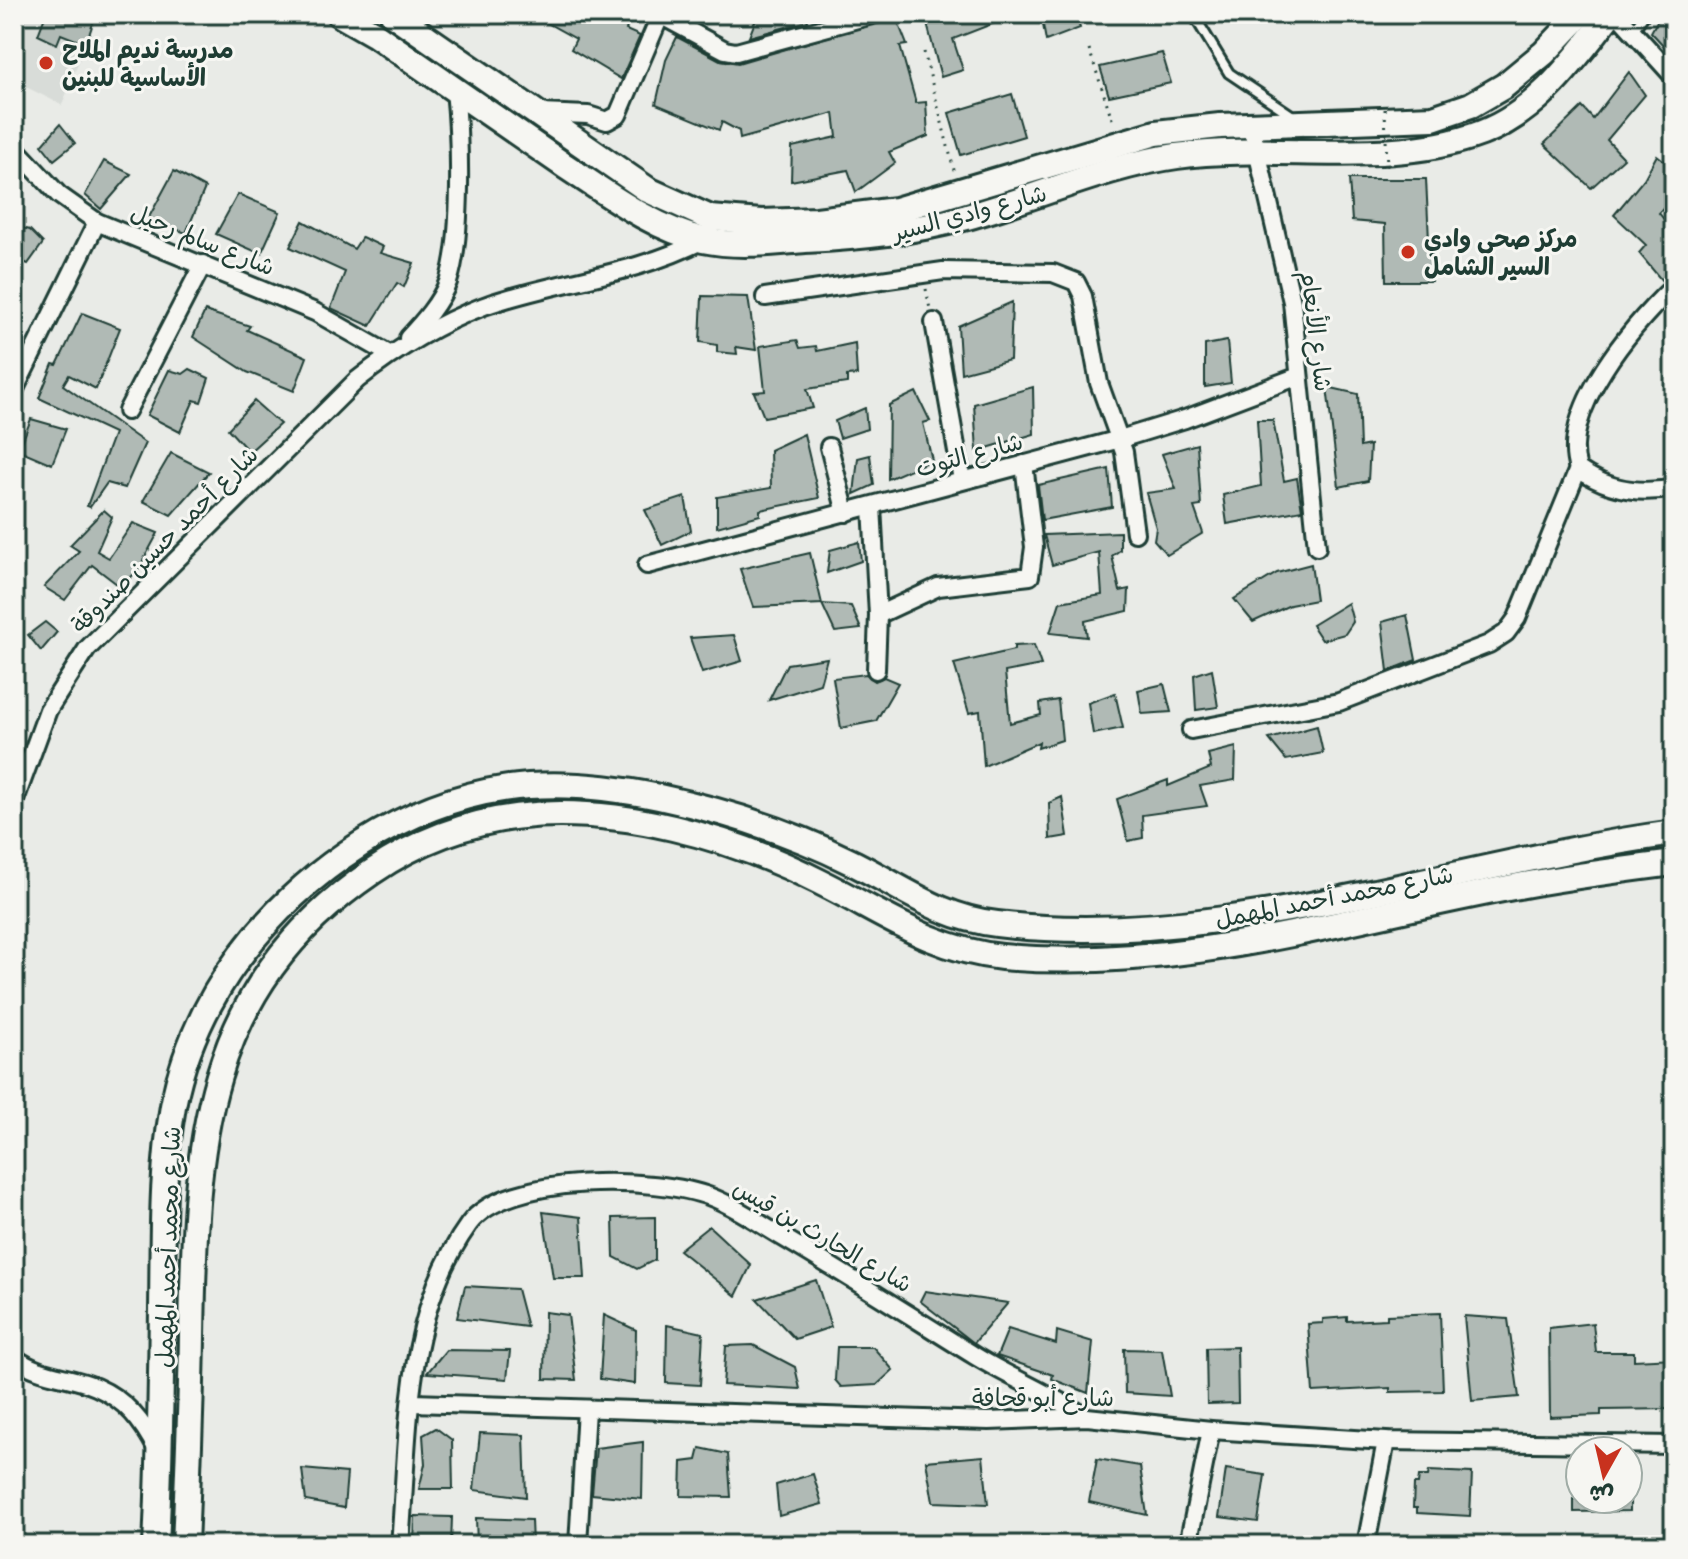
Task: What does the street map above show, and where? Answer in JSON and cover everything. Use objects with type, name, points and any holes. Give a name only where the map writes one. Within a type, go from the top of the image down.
[{"type":"main road","name":"شارع وادي السير","points":[[339,14],[611,196],[675,231],[753,222],[817,220],[896,210],[1120,142],[1186,129],[1433,118],[1461,109],[1524,71],[1581,14]]},
{"type":"main road","name":"شارع وادي السير","points":[[393,14],[532,113],[706,229],[760,244],[887,234],[964,218],[1122,167],[1175,156],[1254,151],[1409,149],[1482,133],[1500,126],[1534,102],[1564,72],[1610,14]]},
{"type":"main road","name":"شارع محمد أحمد المهمل","points":[[156,1545],[164,1205],[174,1101],[189,1054],[225,979],[276,910],[344,855],[424,811],[474,793],[523,784],[570,784],[623,791],[717,812],[805,841],[872,872],[927,905],[961,918],[1002,925],[1110,927],[1190,924],[1265,914],[1501,863],[1674,833]]},
{"type":"main road","name":"شارع محمد أحمد المهمل","points":[[185,1545],[194,1217],[207,1119],[220,1065],[250,1002],[304,931],[361,880],[420,844],[460,827],[508,816],[568,814],[637,821],[759,853],[824,884],[909,931],[954,949],[1007,957],[1063,958],[1229,948],[1506,888],[1674,863]]},
{"type":"street","points":[[532,113],[588,115],[607,121],[618,115],[661,14],[725,50],[736,52],[876,14]]},
{"type":"street","points":[[1617,14],[1674,77]]},
{"type":"street","name":"شارع أحمد حسين صندوقة","points":[[14,803],[48,710],[87,649],[357,380],[395,350],[442,295],[451,270],[459,161],[455,90]]},
{"type":"street","name":"شارع الأنعام","points":[[1251,125],[1254,151],[1285,268],[1317,547]]},
{"type":"street","name":"شارع سالم رحيل","points":[[14,147],[59,195],[97,222],[203,264],[395,350]]},
{"type":"street","points":[[14,391],[97,222]]},
{"type":"street","name":"شارع أحمد حسين صندوقة","points":[[395,350],[486,306],[654,263],[706,229]]},
{"type":"street","points":[[127,411],[203,264]]},
{"type":"street","points":[[765,297],[923,274],[1053,273],[1076,282],[1083,296],[1099,383],[1120,439],[1135,533]]},
{"type":"street","points":[[1191,730],[1339,702],[1489,644],[1506,633],[1517,618],[1578,469],[1575,439],[1593,392],[1629,335],[1674,286]]},
{"type":"street","points":[[934,322],[962,480]]},
{"type":"street","name":"شارع التوت","points":[[647,565],[1120,439],[1215,409],[1299,376]]},
{"type":"street","points":[[829,447],[846,513]]},
{"type":"street","points":[[878,615],[938,587],[1030,576],[1034,547],[1024,464]]},
{"type":"street","points":[[1578,469],[1594,480],[1624,490],[1674,488]]},
{"type":"street","points":[[872,506],[878,615],[876,670]]},
{"type":"street","name":"شارع الحارث بن قيس","points":[[400,1545],[412,1403],[429,1305],[469,1224],[480,1211],[508,1195],[548,1186],[597,1184],[674,1189],[722,1202],[853,1278],[976,1357],[1087,1417]]},
{"type":"street","points":[[14,1357],[46,1375],[96,1387],[130,1408],[142,1422],[160,1456]]},
{"type":"street","name":"شارع أبو قحافة","points":[[412,1403],[989,1421],[1087,1417],[1211,1430],[1386,1441],[1674,1445]]},
{"type":"street","points":[[578,1545],[586,1409]]},
{"type":"street","points":[[1188,1545],[1211,1430]]},
{"type":"street","points":[[1366,1545],[1386,1441]]},
{"type":"lane","points":[[1193,14],[1229,73],[1303,123]]},
{"type":"lane","points":[[1632,31],[1645,14]]},
{"type":"path","points":[[1089,49],[1120,142]]},
{"type":"path","points":[[924,52],[959,193]]},
{"type":"path","points":[[1385,109],[1387,169]]},
{"type":"path","points":[[923,274],[934,322]]},
{"type":"shaded area","name":"مدرسة نديم الملاح الأساسية للبنين","points":[[14,14],[97,14],[62,105],[14,81]]},
{"type":"building","points":[[46,14],[96,14],[86,44],[61,34],[57,44],[38,35]]},
{"type":"building","points":[[531,14],[631,14],[626,30],[640,36],[621,79],[571,49],[576,39]]},
{"type":"building","points":[[758,14],[806,14],[808,21],[749,37]]},
{"type":"building","points":[[1041,14],[1075,14],[1080,28],[1046,41]]},
{"type":"building","points":[[1661,14],[1674,14],[1674,39],[1665,47],[1651,32]]},
{"type":"building","points":[[1015,15],[953,39],[963,70],[941,77],[925,16]]},
{"type":"building","points":[[896,17],[907,45],[900,46],[916,103],[926,102],[928,136],[889,152],[895,163],[856,192],[848,170],[791,181],[792,147],[837,137],[834,113],[740,139],[739,131],[722,122],[719,130],[656,104],[666,60],[677,37],[720,60],[738,63]]},
{"type":"building","points":[[1162,53],[1171,83],[1109,96],[1100,67]]},
{"type":"building","points":[[1629,72],[1645,95],[1607,140],[1624,158],[1591,188],[1544,144],[1582,107],[1593,119]]},
{"type":"building","points":[[1012,94],[1024,136],[961,155],[949,113]]},
{"type":"building","points":[[60,124],[75,143],[54,160],[42,145]]},
{"type":"building","points":[[1657,155],[1674,168],[1674,197],[1659,213],[1674,232],[1674,267],[1662,281],[1639,253],[1646,245],[1614,215],[1644,179]]},
{"type":"building","points":[[104,161],[131,174],[101,209],[85,195]]},
{"type":"building","points":[[174,171],[205,188],[186,233],[148,219]]},
{"type":"building","name":"مركز صحي وادي السير الشامل","points":[[1349,179],[1426,179],[1431,281],[1386,281],[1385,224],[1352,221]]},
{"type":"building","points":[[238,194],[280,212],[261,254],[216,234]]},
{"type":"building","points":[[303,221],[354,249],[362,237],[383,247],[380,253],[414,263],[404,287],[397,283],[370,326],[331,308],[345,272],[290,247]]},
{"type":"building","points":[[14,226],[30,230],[43,243],[28,264],[14,258]]},
{"type":"building","points":[[702,296],[748,297],[756,350],[736,347],[737,354],[717,352],[717,345],[700,342]]},
{"type":"building","points":[[1012,302],[1010,360],[961,373],[958,326]]},
{"type":"building","points":[[205,311],[250,326],[247,330],[307,357],[294,391],[247,372],[193,337]]},
{"type":"building","points":[[82,313],[120,328],[96,389],[69,375],[63,385],[145,443],[125,488],[107,483],[90,507],[87,506],[114,433],[39,398],[53,364],[57,365]]},
{"type":"building","points":[[797,340],[800,348],[816,346],[817,351],[855,343],[857,375],[847,376],[847,383],[807,389],[813,408],[764,417],[754,392],[765,391],[760,346]]},
{"type":"building","points":[[1227,341],[1231,383],[1205,387],[1205,345]]},
{"type":"building","points":[[190,369],[209,378],[201,402],[194,400],[180,432],[147,415],[169,370],[183,374]]},
{"type":"building","points":[[1033,387],[1034,434],[977,451],[974,404]]},
{"type":"building","points":[[1327,387],[1358,394],[1360,447],[1370,445],[1368,481],[1339,487]]},
{"type":"building","points":[[916,392],[930,421],[923,423],[932,460],[888,479],[889,405]]},
{"type":"building","points":[[254,401],[280,424],[249,452],[228,429]]},
{"type":"building","points":[[865,408],[867,429],[840,438],[835,421]]},
{"type":"building","points":[[31,419],[66,429],[52,464],[19,450]]},
{"type":"building","points":[[1257,420],[1273,420],[1284,481],[1297,478],[1302,510],[1227,524],[1223,495],[1261,486]]},
{"type":"building","points":[[804,434],[819,498],[760,510],[760,515],[717,527],[717,497],[771,488],[770,450]]},
{"type":"building","points":[[1197,444],[1201,506],[1194,507],[1203,533],[1167,555],[1154,540],[1156,528],[1146,493],[1176,489],[1162,454]]},
{"type":"building","points":[[171,453],[209,472],[171,515],[143,501]]},
{"type":"building","points":[[870,455],[874,485],[854,494],[858,458]]},
{"type":"building","points":[[1109,469],[1112,507],[1042,520],[1038,485]]},
{"type":"building","points":[[685,497],[691,531],[662,545],[645,510]]},
{"type":"building","points":[[104,510],[112,517],[97,551],[109,558],[133,523],[158,533],[139,568],[122,588],[92,565],[65,600],[44,587],[79,551],[70,545]]},
{"type":"building","points":[[1120,532],[1120,550],[1112,556],[1120,591],[1129,589],[1128,611],[1085,621],[1087,637],[1050,633],[1060,602],[1102,595],[1099,552],[1052,565],[1044,535]]},
{"type":"building","points":[[859,542],[861,561],[827,573],[830,550]]},
{"type":"building","points":[[810,553],[822,604],[753,607],[740,569]]},
{"type":"building","points":[[1311,564],[1316,600],[1290,605],[1253,622],[1234,599],[1277,573]]},
{"type":"building","points":[[1348,603],[1353,622],[1345,634],[1322,640],[1312,625]]},
{"type":"building","points":[[822,604],[851,606],[861,629],[835,632]]},
{"type":"building","points":[[1407,615],[1416,660],[1388,671],[1382,622]]},
{"type":"building","points":[[45,622],[57,632],[41,651],[28,635]]},
{"type":"building","points":[[734,635],[742,661],[702,673],[690,638]]},
{"type":"building","points":[[1034,645],[1041,665],[1005,672],[1010,723],[1041,715],[1040,703],[1058,700],[1062,740],[1038,748],[1039,742],[984,766],[980,711],[969,713],[954,664],[1014,650],[1014,646]]},
{"type":"building","points":[[827,658],[820,684],[769,700],[787,664]]},
{"type":"building","points":[[1212,669],[1218,707],[1196,710],[1194,675]]},
{"type":"building","points":[[866,674],[875,681],[884,677],[898,683],[876,721],[841,728],[833,678]]},
{"type":"building","points":[[1164,684],[1171,712],[1142,714],[1138,690]]},
{"type":"building","points":[[1115,693],[1123,728],[1093,734],[1088,703]]},
{"type":"building","points":[[1317,726],[1323,753],[1286,760],[1269,739]]},
{"type":"building","points":[[1236,747],[1235,780],[1200,786],[1207,806],[1142,815],[1143,838],[1128,841],[1117,799],[1168,780],[1168,786],[1211,768],[1208,754]]},
{"type":"building","points":[[1062,797],[1068,836],[1050,839],[1049,803]]},
{"type":"building","points":[[543,1212],[581,1217],[585,1278],[553,1278]]},
{"type":"building","points":[[655,1217],[655,1260],[637,1269],[614,1257],[613,1218]]},
{"type":"building","points":[[709,1226],[751,1265],[736,1296],[679,1250]]},
{"type":"building","points":[[816,1280],[831,1327],[795,1339],[757,1299]]},
{"type":"building","points":[[465,1286],[517,1289],[527,1327],[457,1318]]},
{"type":"building","points":[[925,1291],[1008,1303],[974,1343],[920,1301]]},
{"type":"building","points":[[545,1312],[568,1315],[576,1380],[544,1379]]},
{"type":"building","points":[[1440,1313],[1443,1391],[1390,1392],[1390,1388],[1313,1392],[1308,1324],[1347,1317],[1347,1321],[1387,1319],[1387,1315]]},
{"type":"building","points":[[604,1315],[636,1330],[635,1384],[600,1379]]},
{"type":"building","points":[[1464,1316],[1508,1319],[1519,1397],[1472,1401]]},
{"type":"building","points":[[1593,1323],[1596,1352],[1634,1352],[1634,1360],[1674,1358],[1674,1409],[1601,1410],[1601,1415],[1550,1417],[1549,1328]]},
{"type":"building","points":[[667,1325],[703,1333],[700,1385],[666,1383]]},
{"type":"building","points":[[1008,1329],[1056,1344],[1057,1331],[1093,1342],[1088,1393],[1052,1379],[1053,1375],[997,1356]]},
{"type":"building","points":[[753,1345],[795,1367],[800,1389],[723,1385],[726,1346]]},
{"type":"building","points":[[837,1347],[873,1347],[893,1370],[877,1385],[841,1387],[835,1380]]},
{"type":"building","points":[[1237,1347],[1238,1403],[1207,1404],[1206,1348]]},
{"type":"building","points":[[1124,1349],[1162,1350],[1170,1396],[1125,1393]]},
{"type":"building","points":[[446,1350],[510,1351],[507,1379],[427,1373]]},
{"type":"building","points":[[436,1428],[452,1440],[453,1489],[419,1489],[425,1464],[423,1435]]},
{"type":"building","points":[[480,1433],[524,1435],[526,1497],[474,1490]]},
{"type":"building","points":[[643,1442],[642,1499],[592,1494],[596,1448]]},
{"type":"building","points":[[700,1448],[728,1454],[731,1497],[681,1496],[682,1462],[697,1460]]},
{"type":"building","points":[[983,1456],[988,1504],[933,1502],[926,1461]]},
{"type":"building","points":[[1097,1459],[1140,1466],[1147,1515],[1089,1502]]},
{"type":"building","points":[[302,1469],[347,1473],[344,1508],[306,1501]]},
{"type":"building","points":[[1226,1469],[1265,1475],[1258,1522],[1219,1517]]},
{"type":"building","points":[[1429,1471],[1472,1473],[1470,1516],[1417,1513],[1417,1508],[1413,1508],[1414,1484],[1418,1484],[1419,1476],[1428,1476]]},
{"type":"building","points":[[813,1474],[822,1504],[779,1516],[776,1485]]},
{"type":"building","points":[[415,1516],[452,1517],[451,1545],[414,1545]]},
{"type":"building","points":[[476,1518],[531,1520],[532,1545],[477,1545]]},
{"type":"place","name":"مدرسة نديم الملاح الأساسية للبنين","points":[[46,63]]},
{"type":"place","name":"مركز صحي وادي السير الشامل","points":[[1408,252]]}]
